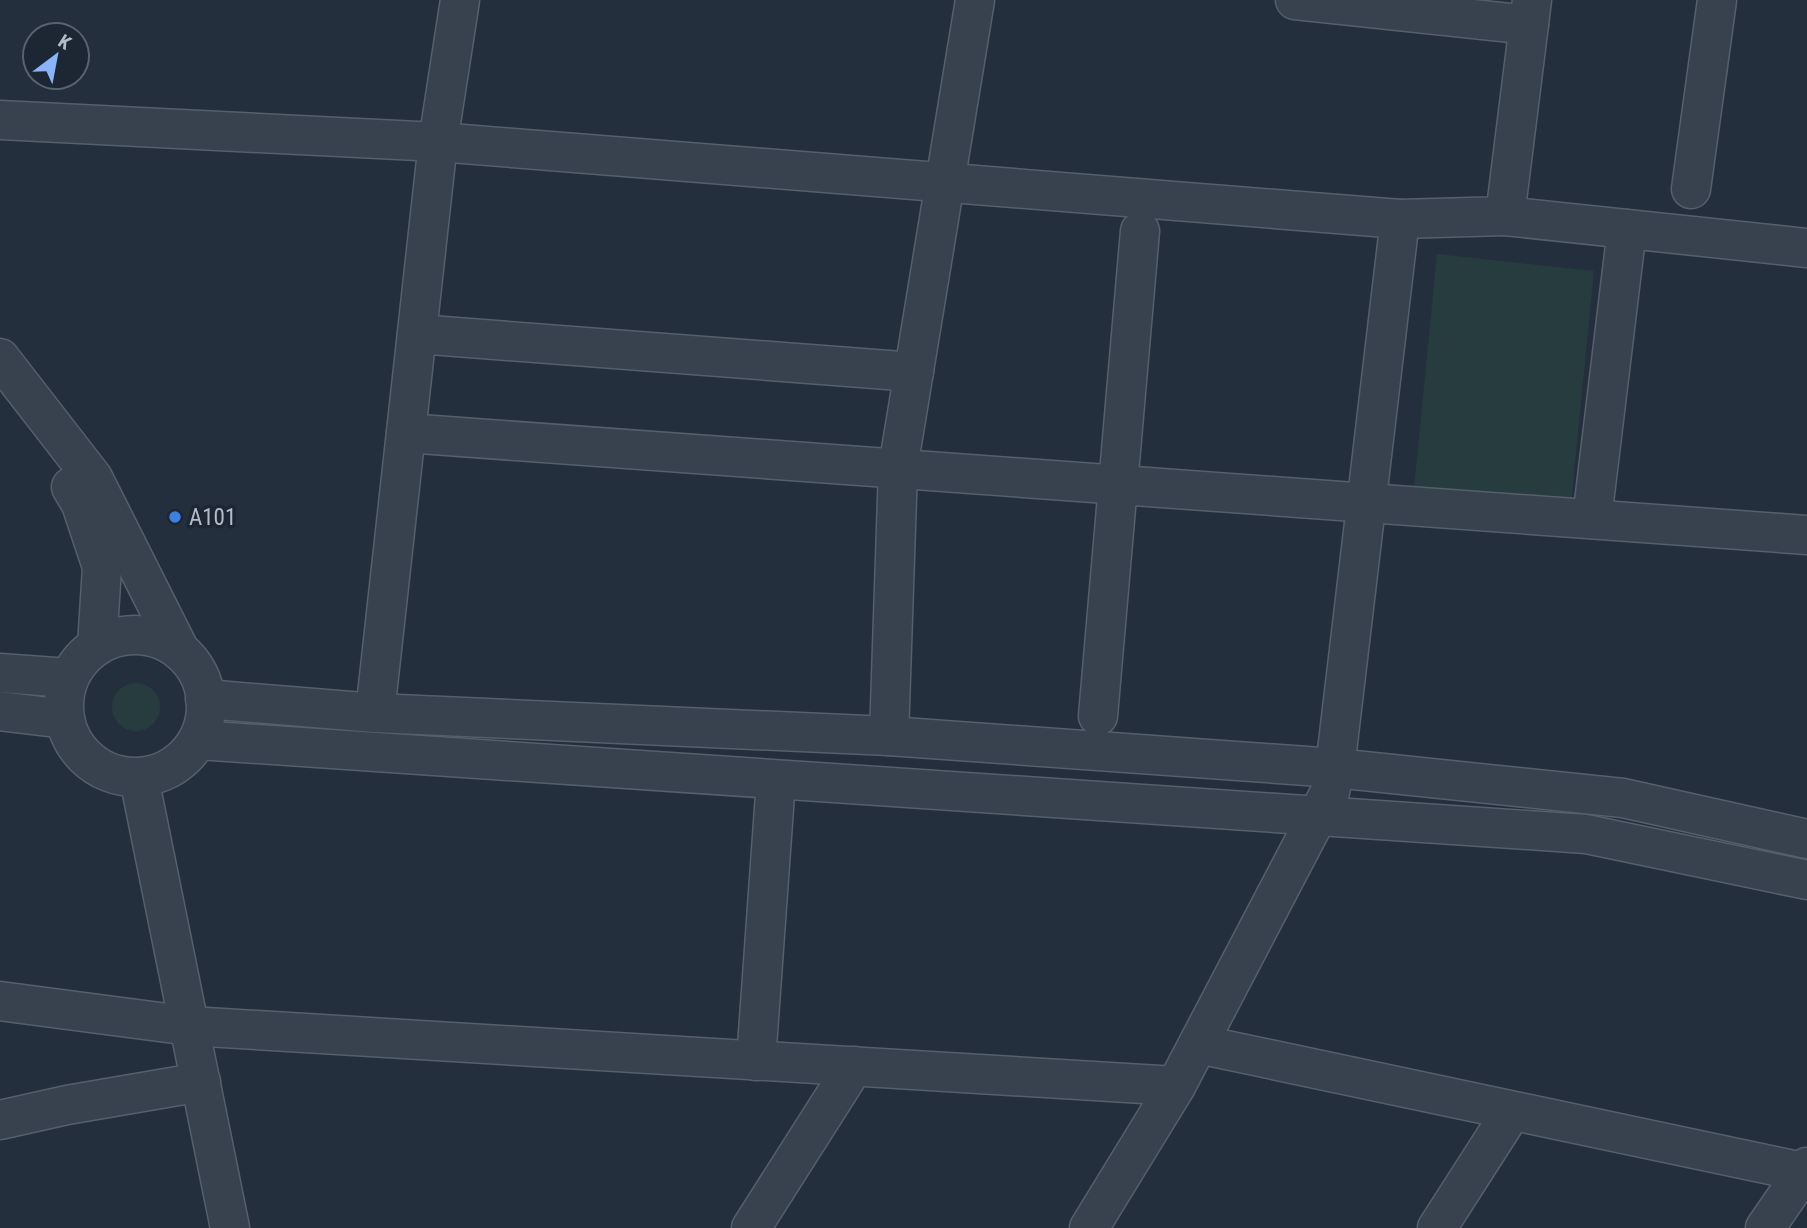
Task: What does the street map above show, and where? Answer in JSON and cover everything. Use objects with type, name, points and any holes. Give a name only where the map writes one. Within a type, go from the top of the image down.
[{"type":"street","points":[[375,713],[438,142],[460,0]]},
{"type":"street","points":[[889,736],[898,468],[975,0]]},
{"type":"street","points":[[1295,0],[1530,13],[1505,216]]},
{"type":"street","points":[[1691,189],[1717,0]]},
{"type":"street","points":[[0,120],[438,142],[1400,219],[1505,216],[1807,248]]},
{"type":"street","points":[[1089,1228],[1176,1086],[1330,792],[1400,219]]},
{"type":"street","points":[[1592,519],[1627,229]]},
{"type":"street","points":[[1098,716],[1140,231]]},
{"type":"street","points":[[417,334],[914,372]]},
{"type":"street","points":[[0,359],[81,505],[102,567],[97,646]]},
{"type":"street","points":[[0,359],[93,478],[180,651],[196,669],[205,692],[206,717],[198,740],[184,759],[163,772],[139,778],[115,775],[93,765],[76,747],[65,719],[63,701],[69,678],[80,660],[97,646],[117,637],[138,635],[159,639],[180,651]]},
{"type":"street","points":[[406,433],[1807,535]]},
{"type":"street","points":[[0,673],[69,678]]},
{"type":"street","points":[[205,699],[375,713],[889,736],[1335,768],[1623,797],[1807,839]]},
{"type":"street","points":[[0,711],[65,719]]},
{"type":"street","points":[[198,740],[1586,834],[1807,880]]},
{"type":"street","points":[[139,778],[230,1228]]},
{"type":"street","points":[[756,1060],[776,780]]},
{"type":"street","points":[[0,1001],[191,1026],[1176,1086]]},
{"type":"street","points":[[1198,1044],[1805,1170],[1765,1228]]},
{"type":"street","points":[[751,1228],[854,1066]]},
{"type":"street","points":[[0,1121],[67,1105],[201,1082]]},
{"type":"street","points":[[1437,1228],[1511,1111]]},
{"type":"green space","points":[[1437,254],[1594,271],[1571,504],[1414,488]]},
{"type":"green space","points":[[136,683],[153,690],[160,707],[153,724],[136,731],[119,724],[112,707],[119,690]]},
{"type":"place","name":"A101","points":[[175,517]]}]
